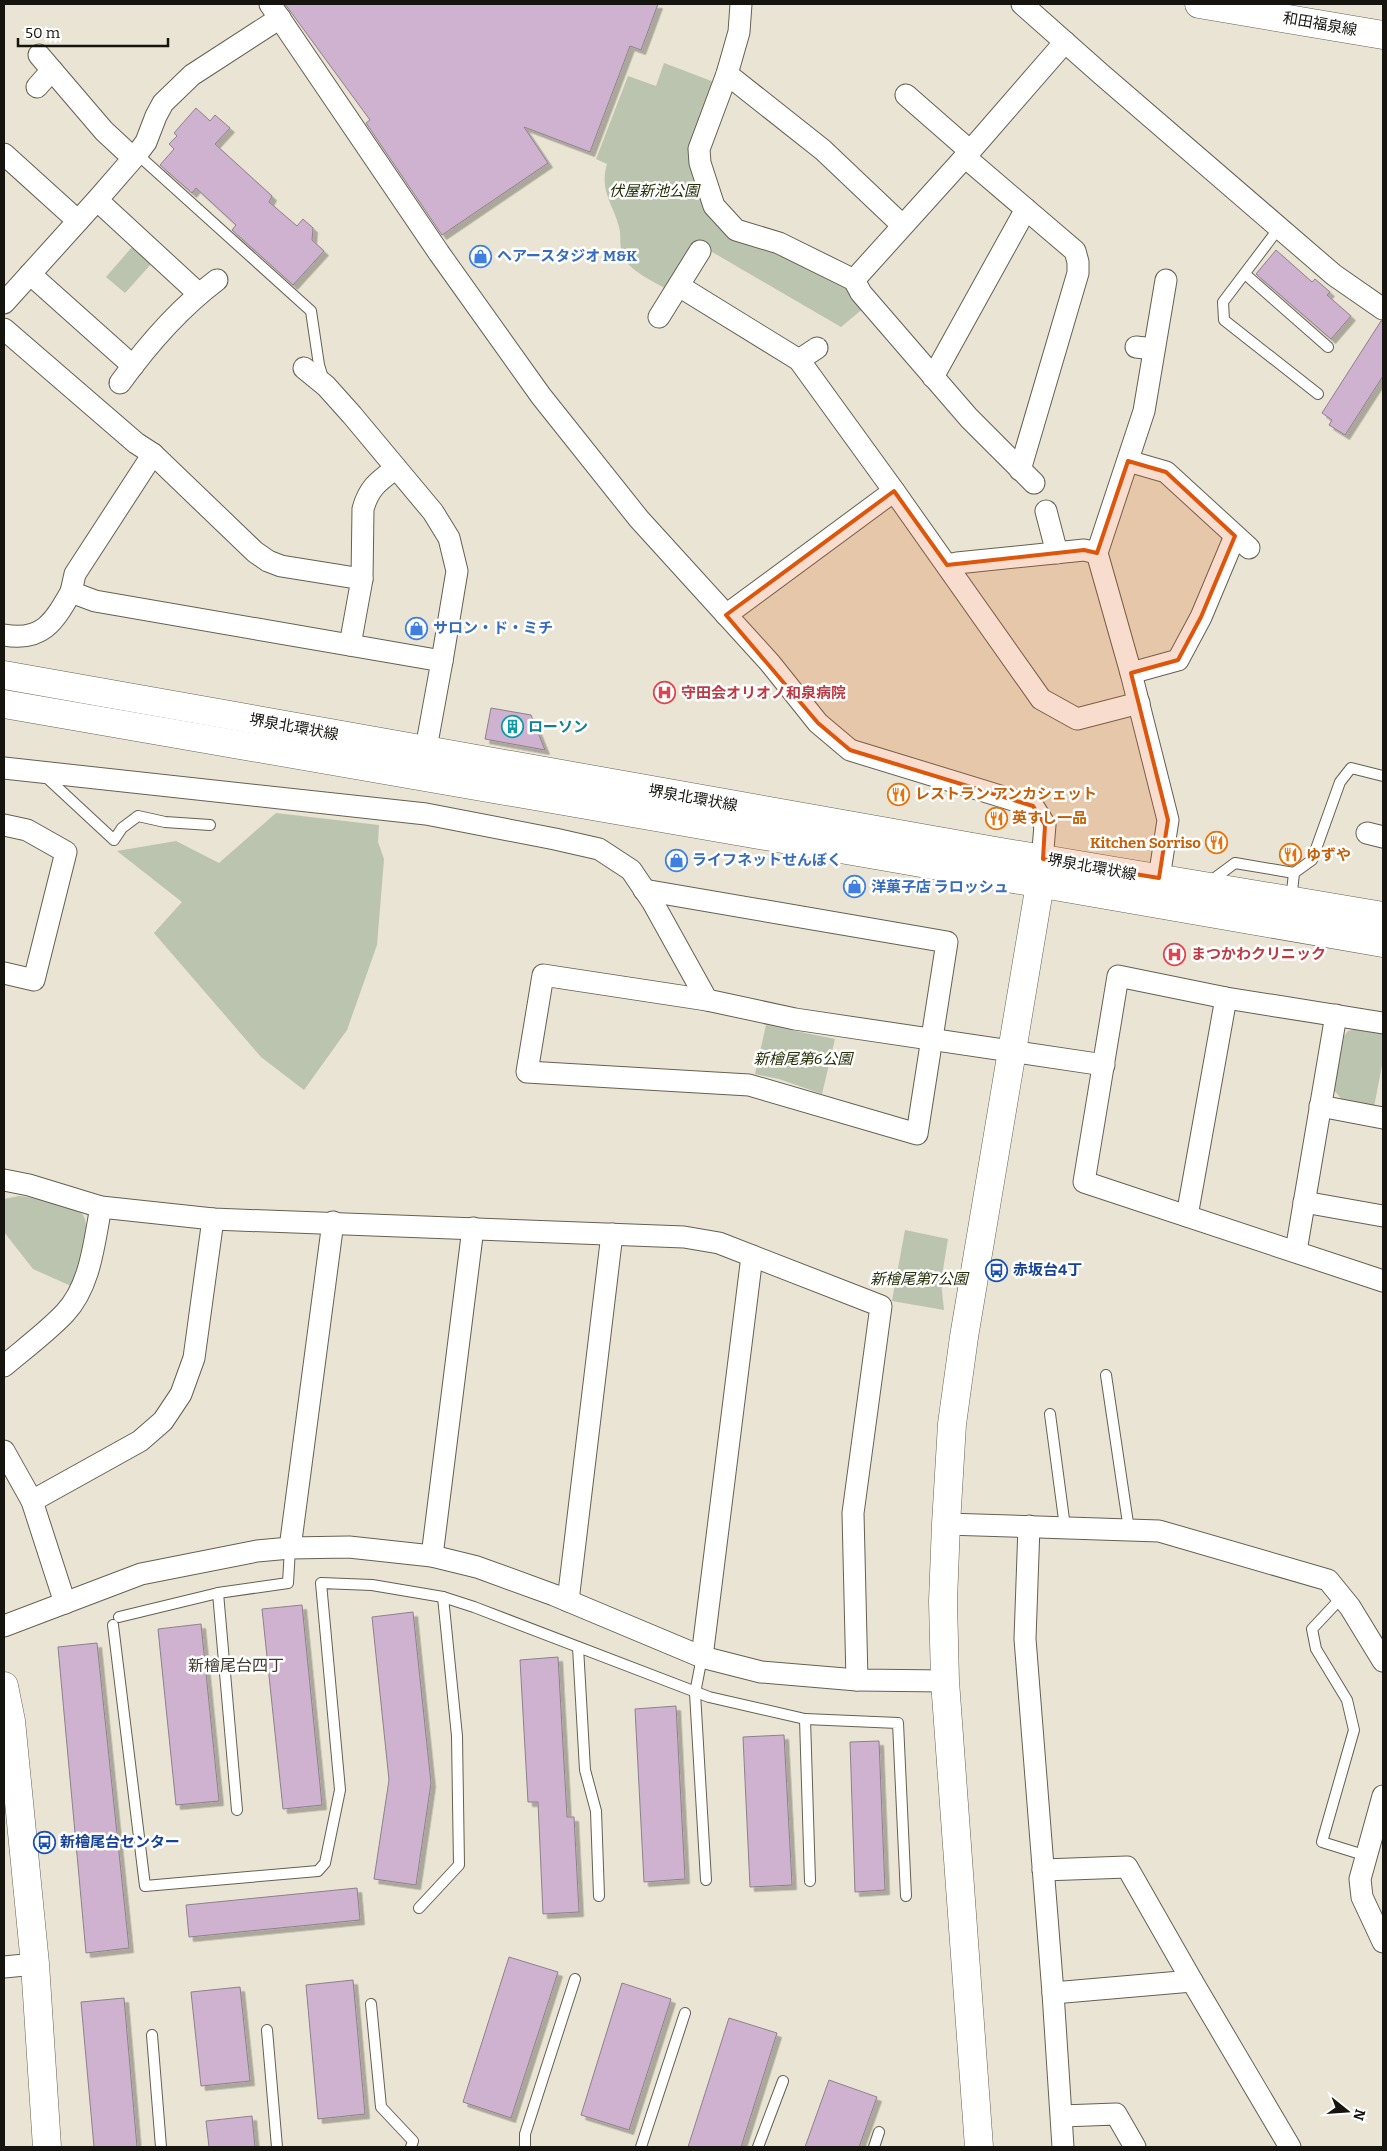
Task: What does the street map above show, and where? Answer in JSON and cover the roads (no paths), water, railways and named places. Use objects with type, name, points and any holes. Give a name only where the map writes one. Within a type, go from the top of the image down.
[{"type":"main road","name":"和田福泉線","points":[[1199,4],[1383,35]]},
{"type":"main road","name":"堺泉北環状線","points":[[4,676],[423,763],[1041,871],[1157,902],[1383,943]]},
{"type":"main road","name":"堺泉北環状線","points":[[4,704],[423,763]]},
{"type":"main road","name":"堺泉北環状線","points":[[1041,871],[1159,878],[1290,902],[1383,916]]},
{"type":"main road","points":[[979,2147],[945,1681],[943,1601],[946,1524],[952,1424],[964,1337],[1041,871]]},
{"type":"main road","points":[[4,1686],[35,1964],[47,2147]]},
{"type":"street","points":[[741,4],[739,32],[727,74],[699,149],[700,163],[714,206],[736,230],[779,243],[854,280],[862,293],[968,418],[1027,476],[1078,272],[1075,251],[1026,209],[906,94]]},
{"type":"street","points":[[1022,4],[1334,275],[1383,308]]},
{"type":"street","points":[[133,366],[13,286],[78,221],[135,156],[146,142],[156,116],[164,103],[192,75],[275,11],[439,253],[541,396],[639,519],[770,663],[818,723],[850,750],[1033,806],[1045,826],[1041,871]]},
{"type":"street","points":[[854,280],[968,154],[1065,42]]},
{"type":"street","points":[[37,87],[45,63],[104,131],[135,156]]},
{"type":"street","points":[[727,74],[823,150],[902,225]]},
{"type":"street","points":[[4,154],[78,221]]},
{"type":"street","points":[[97,200],[199,294]]},
{"type":"street","points":[[933,377],[1026,209]]},
{"type":"street","points":[[660,317],[700,252]]},
{"type":"street","points":[[120,383],[133,366],[199,294],[216,280]]},
{"type":"street","points":[[1159,878],[1168,820],[1139,703],[1098,553],[1144,411],[1145,348],[1166,280]]},
{"type":"street","points":[[679,286],[799,360],[1041,700],[1078,719],[1139,703]]},
{"type":"street","points":[[4,329],[136,443],[152,454],[255,552],[268,561],[281,566],[362,579]]},
{"type":"street","points":[[799,360],[817,348]]},
{"type":"street","points":[[304,368],[326,386],[396,468],[433,512],[449,538],[457,571],[423,763]]},
{"type":"street","points":[[4,635],[16,637],[36,634],[57,615],[71,592],[75,574],[152,454]]},
{"type":"street","points":[[1128,462],[1166,472],[1242,542],[1178,660],[1131,673]]},
{"type":"street","points":[[350,645],[362,579],[364,508],[366,500],[371,488],[396,468]]},
{"type":"street","points":[[726,615],[894,491]]},
{"type":"street","points":[[1046,511],[1058,553]]},
{"type":"street","points":[[947,566],[957,563],[1084,550],[1098,553]]},
{"type":"street","points":[[71,592],[95,601],[442,661]]},
{"type":"street","points":[[4,768],[445,817],[599,850],[631,870],[706,1000]]},
{"type":"street","points":[[4,825],[27,830],[66,852],[34,980],[4,973]]},
{"type":"street","points":[[644,890],[947,942],[932,1040],[917,1134],[749,1085],[527,1072],[543,975],[706,1000],[795,1019],[932,1040],[1012,1050],[1104,1065]]},
{"type":"street","points":[[1383,1024],[1336,1014],[1226,998],[1118,976],[1084,1182],[1383,1281]]},
{"type":"street","points":[[1187,1216],[1226,998]]},
{"type":"street","points":[[1296,1251],[1336,1014]]},
{"type":"street","points":[[1320,1106],[1383,1118]]},
{"type":"street","points":[[4,1180],[29,1185],[101,1207],[213,1218],[684,1237],[719,1243],[881,1306],[853,1513],[857,1680]]},
{"type":"street","points":[[1304,1202],[1383,1216]]},
{"type":"street","points":[[4,1366],[66,1312],[88,1271],[101,1207]]},
{"type":"street","points":[[32,1501],[140,1441],[162,1421],[181,1394],[194,1358],[213,1218]]},
{"type":"street","points":[[290,1548],[333,1222]]},
{"type":"street","points":[[432,1556],[473,1228]]},
{"type":"street","points":[[568,1601],[612,1234]]},
{"type":"street","points":[[702,1656],[752,1256]]},
{"type":"street","points":[[4,1451],[32,1501],[65,1603]]},
{"type":"street","points":[[946,1524],[1159,1531],[1328,1580],[1350,1607],[1383,1661]]},
{"type":"street","points":[[1029,1526],[1025,1639],[1053,1993],[1063,2147]]},
{"type":"street","points":[[4,1626],[141,1574],[257,1551],[290,1548],[349,1547],[432,1556],[477,1567],[568,1601],[702,1656],[761,1672],[857,1680],[945,1681]]},
{"type":"street","points":[[1383,1796],[1360,1880],[1362,1898],[1375,1910],[1383,1942]]},
{"type":"street","points":[[1043,1870],[1127,1867],[1290,2147]]},
{"type":"street","points":[[4,1967],[35,1964]]},
{"type":"street","points":[[1053,1993],[1192,1981]]},
{"type":"street","points":[[1062,2116],[1116,2114],[1134,2147]]},
{"type":"lane","points":[[135,156],[311,311],[319,366],[326,386]]},
{"type":"lane","points":[[1280,228],[1223,302],[1224,320],[1318,394]]},
{"type":"lane","points":[[1245,274],[1328,347]]},
{"type":"lane","points":[[1204,886],[1235,863],[1294,873],[1312,860],[1340,782],[1350,768],[1383,776]]},
{"type":"lane","points":[[42,773],[114,840],[122,828],[138,816],[165,822],[210,825]]},
{"type":"lane","points":[[1290,902],[1294,873]]},
{"type":"lane","points":[[1106,1375],[1129,1530]]},
{"type":"lane","points":[[1050,1414],[1064,1527]]},
{"type":"lane","points":[[290,1548],[288,1583],[218,1593],[116,1621],[145,1886],[318,1871],[325,1863],[340,1790],[321,1583],[372,1585],[443,1598],[474,1607],[695,1693],[805,1719],[898,1723],[906,1896]]},
{"type":"lane","points":[[218,1593],[237,1810]]},
{"type":"lane","points":[[1342,1597],[1312,1629],[1316,1649],[1347,1700],[1354,1730],[1322,1842],[1367,1856]]},
{"type":"lane","points":[[419,1908],[459,1866],[457,1736],[443,1598]]},
{"type":"lane","points":[[578,1647],[585,1770],[596,1811],[599,1896]]},
{"type":"lane","points":[[702,1656],[695,1693],[706,1880]]},
{"type":"lane","points":[[805,1719],[810,1881]]},
{"type":"lane","points":[[525,2147],[525,2134],[574,1978]]},
{"type":"lane","points":[[371,2004],[381,2107],[413,2141],[411,2147]]},
{"type":"lane","points":[[641,2147],[685,2013]]},
{"type":"lane","points":[[267,2030],[277,2147]]},
{"type":"lane","points":[[152,2035],[161,2147]]},
{"type":"lane","points":[[758,2147],[783,2081]]},
{"type":"lane","points":[[874,2147],[879,2132]]},
{"type":"place","name":"ヘアースタジオ M&K","points":[[481,256]]},
{"type":"place","name":"サロン・ド・ミチ","points":[[417,628]]},
{"type":"place","name":"守田会オリオノ和泉病院","points":[[665,693]]},
{"type":"place","name":"ローソン","points":[[512,727]]},
{"type":"place","name":"レストラン アンカシェット","points":[[899,794]]},
{"type":"place","name":"英すし一品","points":[[996,818]]},
{"type":"place","name":"Kitchen Sorriso","points":[[1217,843]]},
{"type":"place","name":"ゆずや","points":[[1290,855]]},
{"type":"place","name":"ライフネットせんぼく","points":[[676,860]]},
{"type":"place","name":"洋菓子店 ラロッシュ","points":[[855,887]]},
{"type":"place","name":"まつかわクリニック","points":[[1175,954]]},
{"type":"place","name":"赤坂台4丁","points":[[997,1270]]},
{"type":"place","name":"新檜尾台センター","points":[[44,1842]]},
{"type":"district","name":"新檜尾台四丁","points":[[236,1665]]},
{"type":"park label","name":"伏屋新池公園","points":[[654,191]]},
{"type":"park label","name":"新檜尾第6公園","points":[[803,1059]]},
{"type":"park label","name":"新檜尾第7公園","points":[[919,1279]]}]
